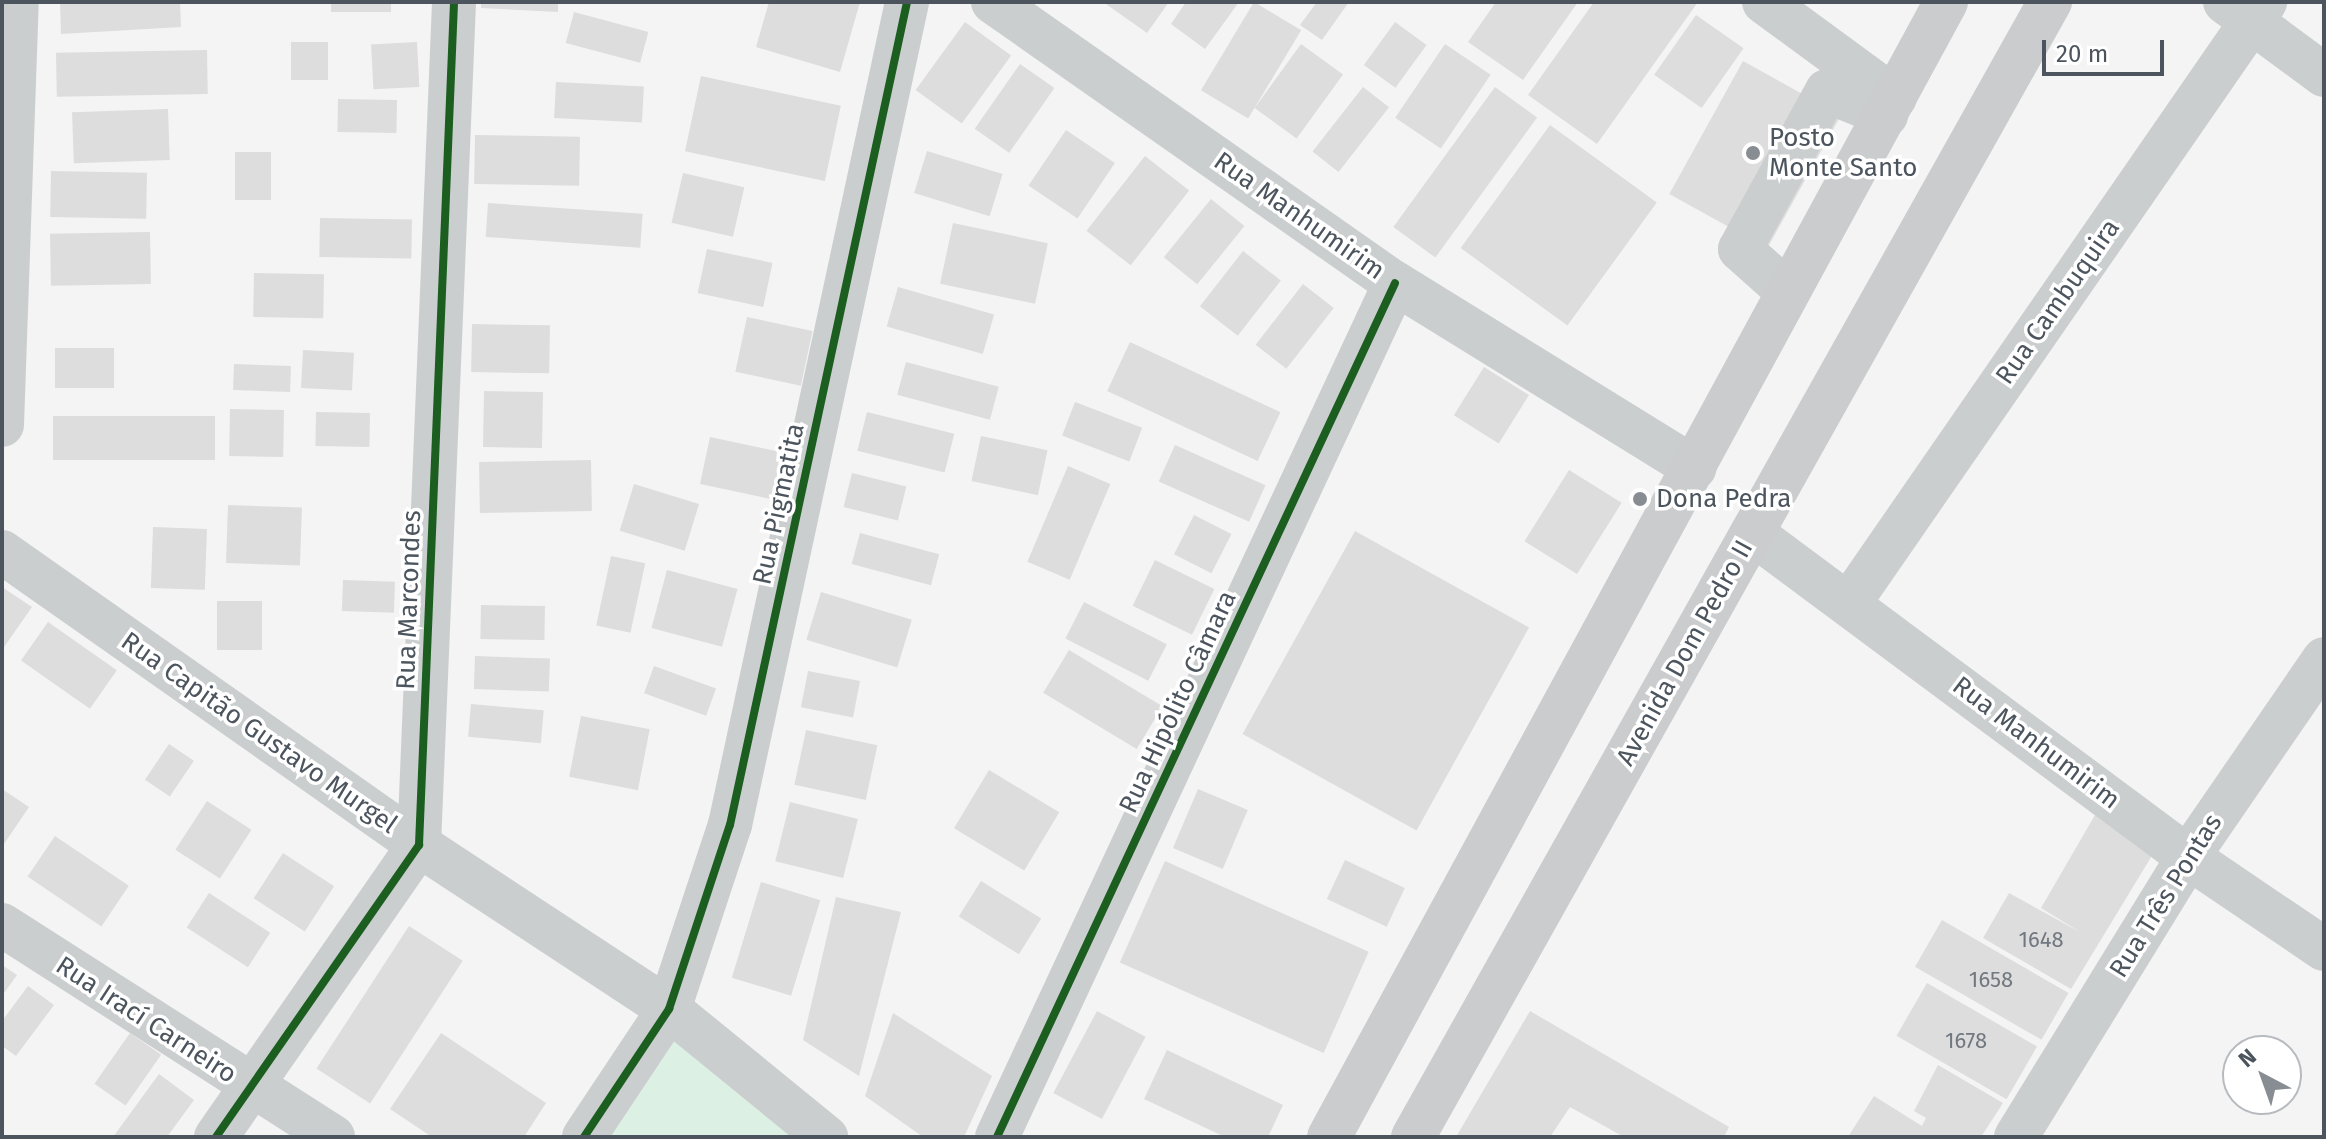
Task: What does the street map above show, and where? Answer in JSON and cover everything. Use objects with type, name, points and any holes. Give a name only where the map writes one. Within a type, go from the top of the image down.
[{"type":"main road","points":[[1329,1137],[1946,2]]},
{"type":"main road","name":"Avenida Dom Pedro II","points":[[1413,1137],[2050,2]]},
{"type":"street","points":[[2,425],[17,2]]},
{"type":"street","name":"Rua Marcondes","points":[[419,845],[454,2]]},
{"type":"street","name":"Rua Pigmatita","points":[[584,1137],[669,1009],[730,825],[907,2]]},
{"type":"street","name":"Rua Manhumirim","points":[[993,2],[1395,283],[1694,468]]},
{"type":"street","points":[[1764,2],[1890,107]]},
{"type":"street","points":[[2247,9],[2324,75]]},
{"type":"street","name":"Rua Cambuquira","points":[[1850,602],[2247,9]]},
{"type":"street","points":[[1787,291],[1740,249],[1827,91],[1890,107]]},
{"type":"street","name":"Rua Hipólito Câmara","points":[[997,1137],[1395,283]]},
{"type":"street","name":"Rua Manhumirim","points":[[1752,533],[1850,602],[2188,857],[2324,949]]},
{"type":"street","name":"Rua Capitão Gustavo Murgel","points":[[2,552],[419,845],[669,1009],[826,1137]]},
{"type":"street","name":"Rua Três Pontas","points":[[2016,1137],[2188,857],[2324,659]]},
{"type":"street","points":[[216,1137],[419,845]]},
{"type":"street","name":"Rua Irací Carneiro","points":[[2,925],[251,1088],[333,1137]]},
{"type":"green space","points":[[672,1017],[814,1137],[596,1137]]},
{"type":"building","points":[[60,2],[180,2],[181,27],[61,34]]},
{"type":"building","points":[[331,2],[391,2],[391,12],[331,12]]},
{"type":"building","points":[[481,2],[558,2],[558,12],[481,8]]},
{"type":"building","points":[[769,2],[860,2],[840,72],[756,47]]},
{"type":"building","points":[[1103,2],[1169,2],[1147,33]]},
{"type":"building","points":[[1186,2],[1239,2],[1205,49],[1171,24]]},
{"type":"building","points":[[1254,2],[1301,30],[1248,119],[1201,90]]},
{"type":"building","points":[[1317,2],[1349,2],[1322,40],[1300,25]]},
{"type":"building","points":[[1496,2],[1578,2],[1523,80],[1468,42]]},
{"type":"building","points":[[1594,2],[1698,2],[1597,144],[1528,95]]},
{"type":"building","points":[[574,12],[648,32],[640,63],[566,43]]},
{"type":"building","points":[[1696,15],[1744,48],[1702,108],[1654,75]]},
{"type":"building","points":[[965,22],[1011,56],[962,123],[916,90]]},
{"type":"building","points":[[1395,22],[1427,45],[1395,88],[1364,65]]},
{"type":"building","points":[[291,42],[328,42],[328,80],[291,80]]},
{"type":"building","points":[[417,42],[419,87],[373,89],[371,44]]},
{"type":"building","points":[[1301,44],[1343,75],[1297,138],[1255,108]]},
{"type":"building","points":[[1445,44],[1491,75],[1441,149],[1395,118]]},
{"type":"building","points":[[207,50],[208,94],[57,97],[56,53]]},
{"type":"building","name":"Posto Monte Santo","points":[[1743,61],[1841,115],[1767,248],[1669,194]]},
{"type":"building","points":[[1020,64],[1054,88],[1009,153],[975,129]]},
{"type":"building","points":[[701,76],[841,106],[825,181],[685,151]]},
{"type":"building","points":[[556,82],[644,87],[642,123],[554,118]]},
{"type":"building","points":[[1363,87],[1389,107],[1339,172],[1313,152]]},
{"type":"building","points":[[1495,87],[1537,118],[1435,258],[1393,227]]},
{"type":"building","points":[[338,99],[397,100],[396,133],[337,132]]},
{"type":"building","points":[[168,109],[170,160],[74,163],[72,112]]},
{"type":"building","points":[[1550,125],[1657,203],[1567,326],[1461,248]]},
{"type":"building","points":[[1066,130],[1115,163],[1077,219],[1029,186]]},
{"type":"building","points":[[475,135],[580,137],[579,186],[474,184]]},
{"type":"building","points":[[927,151],[1003,174],[990,216],[914,193]]},
{"type":"building","points":[[235,152],[271,152],[271,200],[235,200]]},
{"type":"building","points":[[1145,156],[1189,190],[1131,265],[1087,231]]},
{"type":"building","points":[[51,171],[147,173],[146,219],[50,217]]},
{"type":"building","points":[[683,173],[744,187],[733,237],[672,223]]},
{"type":"building","points":[[1211,199],[1244,226],[1197,284],[1164,257]]},
{"type":"building","points":[[488,203],[643,214],[640,248],[486,237]]},
{"type":"building","points":[[320,218],[412,220],[411,259],[319,257]]},
{"type":"building","points":[[953,223],[1048,243],[1035,304],[940,284]]},
{"type":"building","points":[[150,232],[151,284],[51,286],[50,234]]},
{"type":"building","points":[[707,249],[773,263],[763,307],[698,293]]},
{"type":"building","points":[[1243,251],[1281,281],[1238,336],[1200,306]]},
{"type":"building","points":[[254,273],[324,274],[323,318],[253,317]]},
{"type":"building","points":[[1303,284],[1334,308],[1286,369],[1256,345]]},
{"type":"building","points":[[898,287],[994,315],[983,354],[887,326]]},
{"type":"building","points":[[747,317],[813,331],[801,386],[735,372]]},
{"type":"building","points":[[472,324],[550,325],[549,373],[471,372]]},
{"type":"building","points":[[1130,342],[1280,412],[1258,461],[1107,391]]},
{"type":"building","points":[[55,348],[114,348],[114,388],[55,388]]},
{"type":"building","points":[[303,350],[354,353],[352,391],[301,388]]},
{"type":"building","points":[[906,362],[999,387],[990,420],[897,395]]},
{"type":"building","points":[[234,364],[291,366],[290,392],[233,390]]},
{"type":"building","points":[[1484,367],[1529,395],[1499,443],[1454,415]]},
{"type":"building","points":[[484,391],[543,392],[542,448],[483,447]]},
{"type":"building","points":[[1075,402],[1142,428],[1129,461],[1062,436]]},
{"type":"building","points":[[230,409],[284,410],[283,457],[229,456]]},
{"type":"building","points":[[316,412],[370,413],[369,447],[315,446]]},
{"type":"building","points":[[867,412],[954,434],[945,473],[857,451]]},
{"type":"building","points":[[53,416],[215,416],[215,460],[53,460]]},
{"type":"building","points":[[981,436],[1048,450],[1038,495],[971,481]]},
{"type":"building","points":[[710,437],[783,453],[773,500],[700,484]]},
{"type":"building","points":[[1175,445],[1265,485],[1249,522],[1159,482]]},
{"type":"building","points":[[591,460],[592,511],[480,513],[479,462]]},
{"type":"building","points":[[1068,466],[1110,484],[1070,580],[1027,562]]},
{"type":"building","points":[[1569,470],[1622,503],[1577,574],[1524,541]]},
{"type":"building","points":[[852,473],[906,487],[898,521],[844,507]]},
{"type":"building","points":[[634,484],[699,504],[685,551],[620,531]]},
{"type":"building","points":[[228,505],[302,508],[300,566],[226,563]]},
{"type":"building","points":[[1194,515],[1231,534],[1211,573],[1174,554]]},
{"type":"building","points":[[153,527],[207,529],[205,590],[151,588]]},
{"type":"building","points":[[1355,531],[1529,627],[1417,830],[1243,734]]},
{"type":"building","points":[[860,533],[939,554],[931,585],[852,564]]},
{"type":"building","points":[[611,556],[645,563],[630,633],[596,625]]},
{"type":"building","points":[[1155,560],[1214,589],[1192,635],[1133,606]]},
{"type":"building","points":[[667,570],[738,589],[722,647],[651,628]]},
{"type":"building","points":[[343,580],[395,582],[394,613],[342,611]]},
{"type":"building","points":[[2,587],[32,607],[2,650]]},
{"type":"building","points":[[821,592],[912,620],[897,668],[806,640]]},
{"type":"building","points":[[217,601],[262,601],[262,650],[217,650]]},
{"type":"building","points":[[1084,602],[1167,644],[1148,681],[1065,639]]},
{"type":"building","points":[[481,605],[545,606],[544,640],[480,639]]},
{"type":"building","points":[[48,622],[117,670],[90,709],[21,661]]},
{"type":"building","points":[[1069,650],[1162,706],[1137,749],[1043,693]]},
{"type":"building","points":[[475,656],[550,659],[549,692],[474,689]]},
{"type":"building","points":[[654,666],[716,689],[706,716],[644,693]]},
{"type":"building","points":[[808,671],[860,681],[853,717],[801,707]]},
{"type":"building","points":[[471,704],[544,710],[541,743],[468,737]]},
{"type":"building","points":[[581,716],[650,729],[638,790],[569,777]]},
{"type":"building","points":[[806,730],[877,745],[866,800],[794,785]]},
{"type":"building","points":[[169,744],[194,761],[170,796],[145,780]]},
{"type":"building","points":[[989,770],[1059,812],[1024,871],[954,828]]},
{"type":"building","points":[[2,789],[29,807],[2,847]]},
{"type":"building","points":[[1198,789],[1248,810],[1223,869],[1173,848]]},
{"type":"building","points":[[207,801],[251,830],[220,879],[175,850]]},
{"type":"building","points":[[790,802],[858,819],[843,878],[775,861]]},
{"type":"building","points":[[2095,815],[2156,849],[2071,989],[1983,938],[2009,893],[2080,932],[2041,908]]},
{"type":"building","points":[[55,836],[129,886],[101,926],[28,877]]},
{"type":"building","points":[[283,853],[334,886],[305,932],[254,898]]},
{"type":"building","points":[[1345,860],[1405,888],[1387,927],[1327,899]]},
{"type":"building","points":[[1165,861],[1369,952],[1324,1053],[1120,962]]},
{"type":"building","points":[[981,881],[1041,919],[1019,954],[959,917]]},
{"type":"building","points":[[761,882],[820,900],[791,996],[732,978]]},
{"type":"building","points":[[209,893],[270,933],[248,967],[187,927]]},
{"type":"building","points":[[836,897],[901,912],[859,1076],[803,1040]]},
{"type":"building","points":[[1942,920],[2068,993],[2041,1040],[1915,967]]},
{"type":"building","points":[[409,926],[463,961],[370,1103],[316,1069]]},
{"type":"building","points":[[2,965],[17,975],[2,996]]},
{"type":"building","points":[[1927,983],[2037,1046],[2006,1099],[1897,1036]]},
{"type":"building","points":[[28,986],[54,1005],[16,1056],[2,1046],[2,1021]]},
{"type":"building","points":[[1097,1011],[1146,1037],[1102,1119],[1053,1093]]},
{"type":"building","points":[[1530,1011],[1729,1127],[1724,1137],[1624,1137],[1570,1107],[1550,1137],[1456,1137]]},
{"type":"building","points":[[893,1013],[992,1076],[964,1137],[923,1137],[865,1096]]},
{"type":"building","points":[[130,1033],[161,1055],[126,1106],[94,1084]]},
{"type":"building","points":[[441,1033],[546,1103],[524,1137],[432,1137],[390,1109]]},
{"type":"building","points":[[1167,1050],[1283,1105],[1268,1137],[1225,1137],[1144,1099]]},
{"type":"building","points":[[1938,1065],[2003,1103],[1981,1137],[1848,1137],[1874,1096],[1922,1126],[1926,1118],[1914,1111]]},
{"type":"building","points":[[159,1074],[194,1100],[167,1137],[113,1137]]},
{"type":"cycle path","points":[[216,1137],[419,845],[454,2]]},
{"type":"cycle path","points":[[584,1137],[669,1009],[730,825],[907,2]]},
{"type":"cycle path","points":[[997,1137],[1395,283]]},
{"type":"place","name":"Posto Monte Santo","points":[[1753,153]]},
{"type":"place","name":"Dona Pedra","points":[[1640,499]]}]
